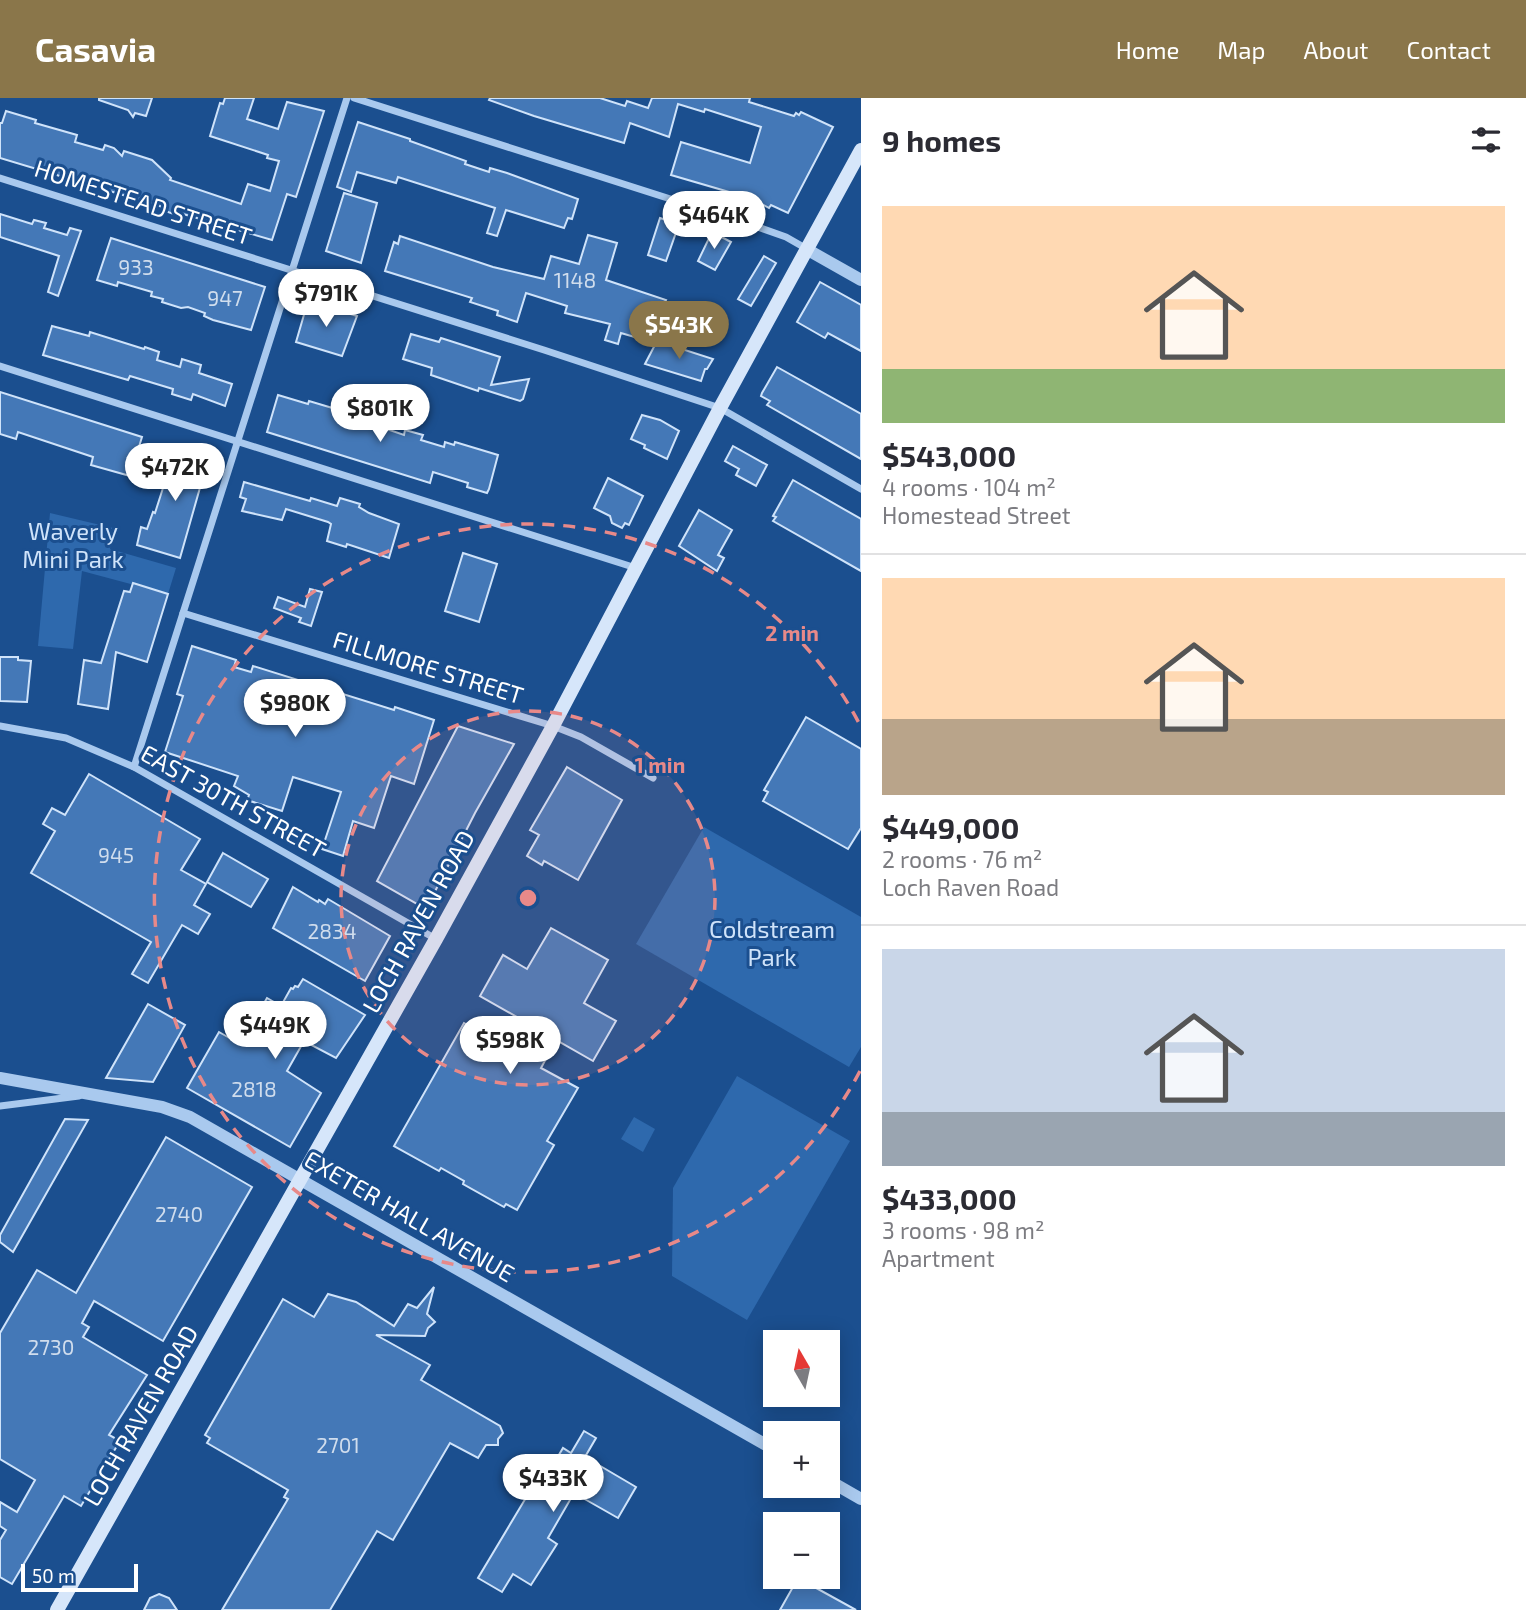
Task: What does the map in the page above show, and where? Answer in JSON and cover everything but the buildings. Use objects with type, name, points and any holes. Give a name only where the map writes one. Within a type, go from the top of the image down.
[{"type":"main road","name":"LOCH RAVEN ROAD","points":[[57,1610],[436,939],[861,150]]},
{"type":"street","points":[[134,767],[347,98]]},
{"type":"street","points":[[354,98],[786,237],[861,280]]},
{"type":"street","name":"HOMESTEAD STREET","points":[[0,178],[720,408],[861,489]]},
{"type":"street","points":[[0,366],[636,568]]},
{"type":"street","name":"FILLMORE STREET","points":[[183,613],[553,726],[581,737],[653,778]]},
{"type":"street","name":"EAST 30TH STREET","points":[[0,726],[66,738],[134,767],[436,939]]},
{"type":"street","name":"EXETER HALL AVENUE","points":[[0,1077],[162,1107],[190,1116],[763,1443]]},
{"type":"street","points":[[0,1106],[87,1095]]},
{"type":"street","points":[[840,1487],[861,1499]]},
{"type":"green space","name":"Waverly Mini Park","points":[[50,513],[113,528],[110,549],[176,568],[168,594],[82,571],[73,649],[38,646]]},
{"type":"green space","name":"Coldstream Park","points":[[704,827],[861,917],[861,1047],[849,1067],[636,944]]},
{"type":"green space","points":[[737,1076],[850,1141],[747,1320],[672,1276],[673,1188]]},
{"type":"green space","points":[[634,1117],[655,1129],[643,1152],[621,1139]]}]
